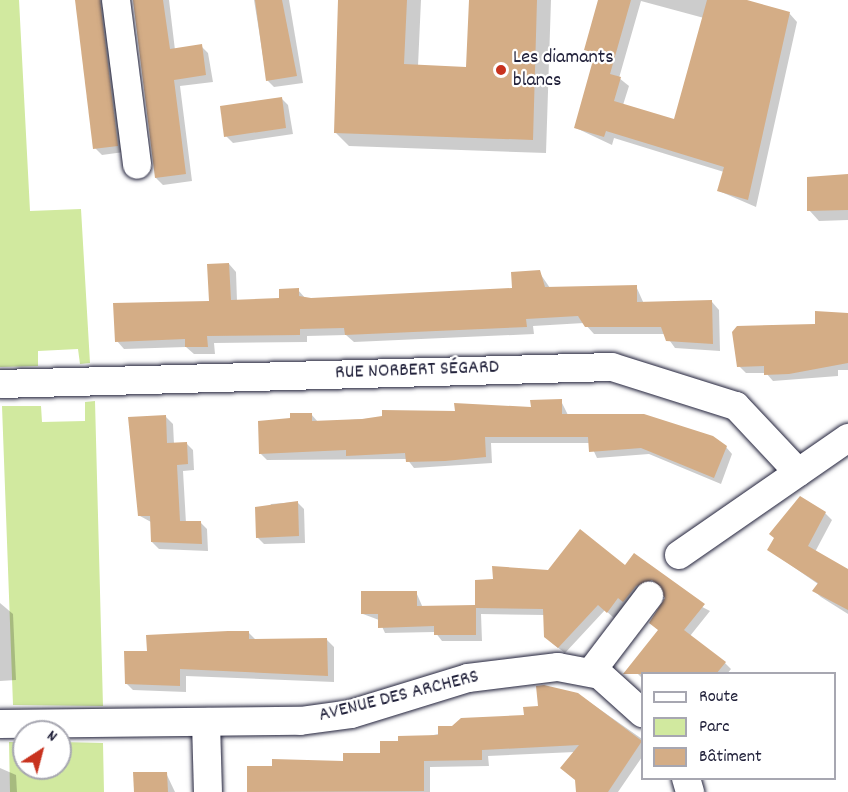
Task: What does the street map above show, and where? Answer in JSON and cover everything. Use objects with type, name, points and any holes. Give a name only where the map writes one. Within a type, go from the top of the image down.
[{"type":"street","points":[[116,0],[137,165]]},
{"type":"street","name":"RUE NORBERT SÉGARD","points":[[0,384],[612,367],[736,406],[798,472]]},
{"type":"street","points":[[679,555],[848,438]]},
{"type":"street","points":[[641,712],[591,672],[649,596]]},
{"type":"street","name":"AVENUE DES ARCHERS","points":[[0,724],[206,722],[338,716],[436,686],[509,671],[558,667],[591,672]]},
{"type":"street","points":[[206,722],[208,792]]},
{"type":"green space","points":[[0,0],[19,0],[30,211],[81,209],[90,363],[80,364],[78,349],[38,351],[38,366],[0,367]]},
{"type":"green space","points":[[95,401],[103,706],[13,705],[2,406],[41,406],[42,422],[85,421],[85,402]]},
{"type":"green space","points":[[9,742],[12,742],[12,780],[72,780],[72,742],[103,743],[104,792],[10,792]]},
{"type":"building","points":[[75,0],[100,0],[118,146],[93,149]]},
{"type":"building","points":[[133,0],[163,0],[170,49],[202,44],[206,75],[174,80],[186,174],[155,178]]},
{"type":"building","points":[[255,0],[282,0],[297,76],[266,81]]},
{"type":"building","name":"Les diamants blancs","points":[[338,0],[407,0],[404,64],[466,67],[469,0],[537,0],[533,140],[334,133]]},
{"type":"building","points":[[598,0],[631,0],[610,74],[621,77],[614,101],[674,119],[707,0],[747,0],[790,12],[748,200],[717,191],[724,167],[606,131],[604,137],[574,128],[595,53],[584,50]]},
{"type":"building","points":[[282,97],[286,128],[224,137],[220,106]]},
{"type":"building","points":[[848,174],[848,210],[807,211],[807,177]]},
{"type":"building","points":[[229,263],[231,300],[279,298],[279,289],[299,288],[299,296],[311,298],[512,288],[511,272],[540,270],[545,287],[637,285],[637,302],[712,300],[713,344],[666,341],[661,327],[585,327],[578,316],[526,319],[527,327],[345,335],[344,328],[300,329],[300,335],[207,336],[208,347],[185,347],[185,339],[115,342],[113,303],[209,301],[207,264]]},
{"type":"building","points":[[815,311],[848,313],[848,363],[789,374],[764,375],[764,366],[737,367],[732,332],[737,326],[815,324]]},
{"type":"building","points":[[562,399],[562,414],[644,414],[713,436],[727,446],[714,478],[641,448],[589,452],[588,437],[485,437],[486,457],[445,461],[406,462],[405,453],[346,456],[346,450],[259,454],[258,421],[290,418],[290,413],[312,413],[312,421],[362,419],[382,416],[382,410],[455,411],[454,403],[531,407],[530,400]]},
{"type":"building","points":[[166,415],[167,443],[187,442],[188,464],[177,465],[180,521],[201,521],[202,544],[151,542],[150,516],[138,516],[128,417]]},
{"type":"building","points":[[800,496],[826,512],[808,546],[848,569],[848,610],[812,591],[818,583],[767,550],[774,538],[769,534]]},
{"type":"building","points":[[298,501],[299,536],[256,538],[255,507]]},
{"type":"building","points":[[580,529],[625,565],[634,553],[705,604],[684,630],[726,662],[718,672],[623,674],[658,630],[649,623],[665,598],[652,580],[636,586],[623,602],[618,598],[607,613],[598,605],[558,648],[544,637],[543,609],[476,608],[476,635],[434,635],[434,626],[378,628],[378,614],[361,614],[361,591],[417,591],[417,606],[475,605],[475,580],[493,579],[492,566],[548,570]]},
{"type":"building","points":[[249,631],[249,639],[327,638],[328,676],[180,669],[180,686],[125,684],[124,651],[147,651],[146,635]]},
{"type":"building","points":[[544,685],[578,693],[641,740],[608,792],[576,792],[575,780],[560,768],[579,745],[482,750],[482,760],[424,761],[424,791],[247,792],[247,766],[272,766],[272,759],[343,761],[343,753],[380,753],[380,741],[398,741],[398,736],[438,735],[438,726],[452,726],[461,718],[524,715],[523,707],[538,706],[536,686]]},
{"type":"building","points":[[133,772],[167,772],[168,792],[134,792]]},
{"type":"place","name":"Les diamants blancs","points":[[501,70]]}]
